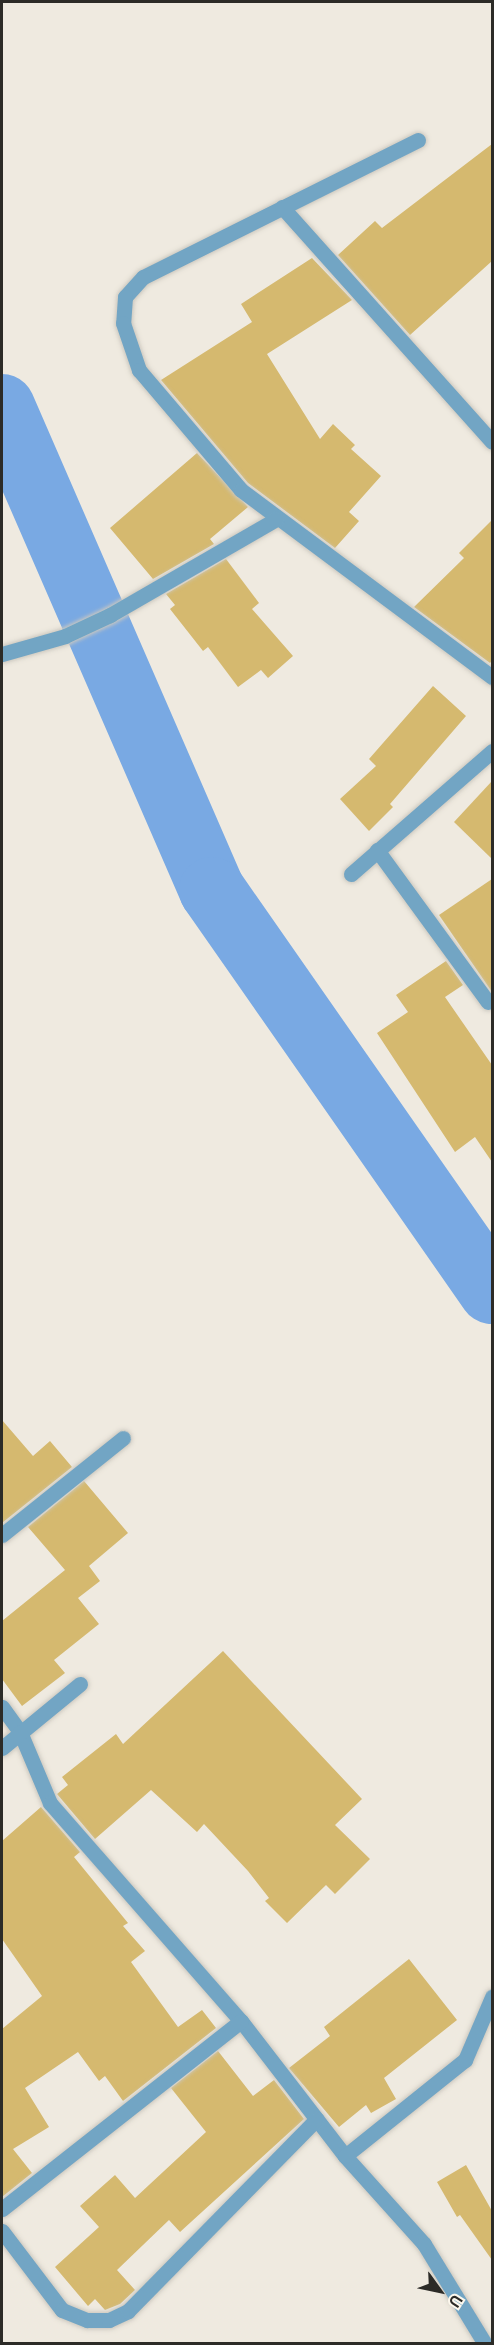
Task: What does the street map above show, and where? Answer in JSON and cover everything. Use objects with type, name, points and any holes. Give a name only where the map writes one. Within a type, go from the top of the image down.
[{"type":"street","points":[[417,140],[143,277],[125,297],[123,323],[139,370],[241,490],[276,519],[492,677]]},
{"type":"street","points":[[282,207],[492,442]]},
{"type":"street","points":[[2,654],[65,636],[110,615],[276,519]]},
{"type":"street","points":[[351,874],[492,751]]},
{"type":"street","points":[[377,850],[488,1002]]},
{"type":"street","points":[[2,1535],[123,1438]]},
{"type":"street","points":[[2,1748],[81,1684]]},
{"type":"street","points":[[2,1707],[20,1732],[50,1803],[241,2021],[345,2156],[424,2244],[485,2343]]},
{"type":"street","points":[[345,2156],[465,2060],[492,1997]]},
{"type":"street","points":[[2,2209],[241,2021]]},
{"type":"street","points":[[2,2231],[62,2310],[87,2320],[109,2320],[128,2311],[317,2119]]},
{"type":"building","points":[[492,144],[492,261],[410,335],[338,255],[375,221],[382,228]]},
{"type":"building","points":[[312,258],[352,300],[267,354],[320,439],[333,424],[355,445],[351,449],[381,476],[349,512],[359,521],[335,548],[248,483],[161,380],[252,322],[241,304]]},
{"type":"building","points":[[197,453],[248,507],[210,539],[214,544],[153,579],[110,528]]},
{"type":"building","points":[[492,520],[492,661],[490,663],[414,607],[464,558],[459,553]]},
{"type":"building","points":[[226,559],[259,603],[252,609],[293,656],[268,678],[261,670],[238,687],[208,647],[203,651],[170,609],[175,605],[166,594]]},
{"type":"building","points":[[433,686],[466,716],[390,804],[393,807],[369,831],[340,799],[376,766],[369,759]]},
{"type":"building","points":[[492,781],[492,859],[454,822]]},
{"type":"building","points":[[492,879],[492,992],[439,915]]},
{"type":"building","points":[[446,961],[463,985],[445,997],[492,1065],[492,1162],[475,1137],[455,1152],[377,1033],[408,1012],[396,995]]},
{"type":"building","points":[[2,1420],[33,1456],[50,1441],[72,1467],[2,1523]]},
{"type":"building","points":[[84,1481],[128,1533],[89,1566],[100,1581],[78,1598],[99,1624],[54,1660],[65,1673],[22,1706],[2,1679],[2,1621],[65,1570],[28,1527]]},
{"type":"building","points":[[223,1651],[362,1799],[335,1825],[370,1859],[335,1894],[326,1885],[287,1923],[265,1901],[269,1898],[248,1871],[204,1824],[197,1832],[151,1790],[95,1839],[57,1794],[68,1785],[62,1777],[116,1734],[123,1744]]},
{"type":"building","points":[[41,1807],[80,1852],[74,1857],[128,1923],[123,1926],[145,1951],[131,1962],[178,2027],[202,2010],[216,2028],[123,2101],[105,2076],[99,2081],[78,2052],[25,2088],[49,2127],[13,2149],[32,2173],[2,2197],[2,2029],[42,1996],[2,1939],[2,1841]]},
{"type":"building","points":[[409,1959],[457,2020],[384,2078],[396,2099],[371,2113],[366,2105],[339,2127],[289,2068],[330,2036],[324,2027]]},
{"type":"building","points":[[218,2051],[253,2096],[274,2080],[304,2119],[180,2232],[169,2220],[117,2270],[135,2290],[120,2304],[105,2310],[95,2299],[88,2306],[55,2267],[99,2227],[80,2206],[115,2175],[135,2198],[206,2132],[171,2088]]},
{"type":"building","points":[[466,2165],[492,2211],[492,2260],[460,2215],[457,2217],[437,2182]]},
{"type":"waterway","points":[[2,407],[212,890],[492,1291]]}]
